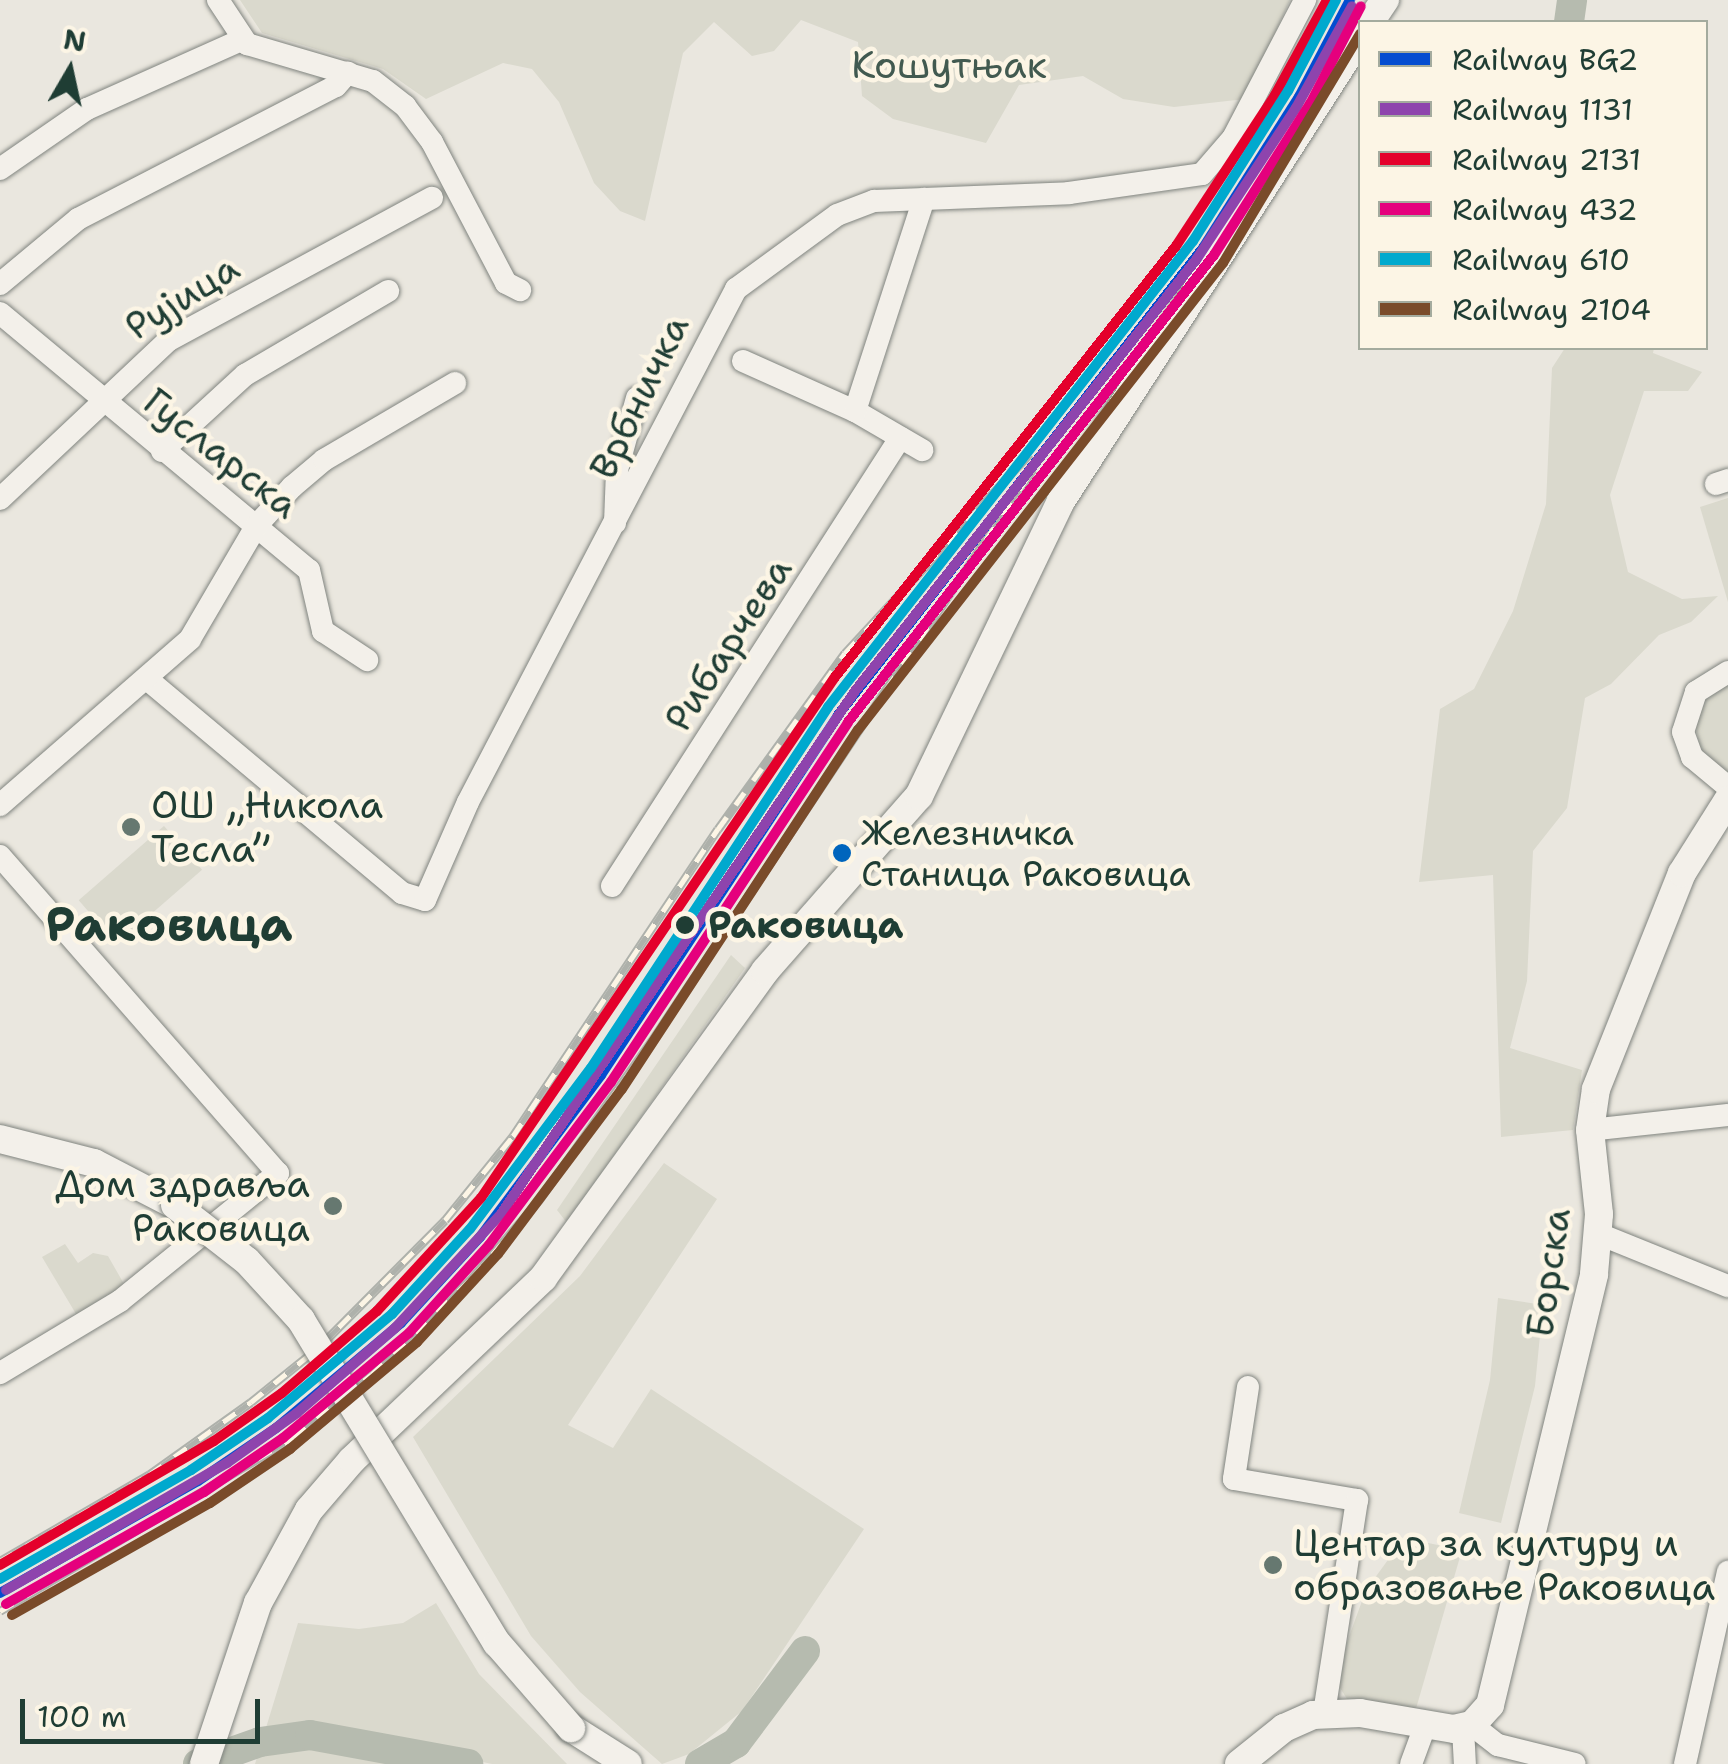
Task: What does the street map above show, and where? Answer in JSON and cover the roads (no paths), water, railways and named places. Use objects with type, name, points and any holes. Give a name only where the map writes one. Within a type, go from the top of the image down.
[{"type":"main road","points":[[204,1764],[258,1604],[309,1510],[352,1460],[543,1278],[765,971],[919,796],[1063,498],[1358,40]]},
{"type":"main road","name":"Борска","points":[[1467,1727],[1494,1693],[1599,1234],[1590,1130],[1596,1088],[1670,900],[1728,800]]},
{"type":"main road","points":[[0,1139],[94,1163],[175,1205],[247,1261],[301,1320],[497,1643],[602,1764]]},
{"type":"main road","points":[[1239,1764],[1293,1723],[1324,1714],[1360,1713],[1424,1726],[1467,1727]]},
{"type":"main road","points":[[571,1728],[628,1764]]},
{"type":"street","points":[[218,0],[248,44],[372,80],[420,122],[513,287]]},
{"type":"street","name":"Врбничка","points":[[147,678],[402,893],[425,900],[468,802],[736,290],[849,209],[874,201],[1193,178],[1214,164],[1278,61],[1305,0]]},
{"type":"street","points":[[0,170],[22,153],[248,44]]},
{"type":"street","points":[[0,284],[78,219],[336,86],[348,72]]},
{"type":"street","name":"Рујица","points":[[0,499],[100,402],[194,324],[432,198]]},
{"type":"street","points":[[855,410],[924,199]]},
{"type":"street","points":[[162,452],[230,386],[388,291]]},
{"type":"street","name":"Гусларска","points":[[0,313],[100,402],[310,570],[327,638],[367,660]]},
{"type":"street","points":[[743,360],[855,410],[922,450]]},
{"type":"street","points":[[0,805],[147,678],[203,624],[257,525],[324,460],[455,383]]},
{"type":"street","points":[[615,526],[616,470],[637,398]]},
{"type":"street","name":"Рибарчева","points":[[612,886],[900,438]]},
{"type":"street","points":[[1728,672],[1696,692],[1682,732],[1692,757],[1728,788]]},
{"type":"street","points":[[0,856],[278,1173],[120,1301],[0,1372]]},
{"type":"street","points":[[1590,1130],[1728,1115]]},
{"type":"street","points":[[1599,1234],[1728,1286]]},
{"type":"street","points":[[1248,1387],[1234,1479],[1357,1500],[1324,1714]]},
{"type":"street","points":[[1686,1764],[1728,1572]]},
{"type":"street","points":[[1411,1764],[1424,1726]]},
{"type":"street","points":[[1465,1764],[1467,1727],[1498,1745],[1576,1764]]},
{"type":"waterway","points":[[1569,20],[1572,0]]},
{"type":"waterway","points":[[700,1764],[736,1743],[805,1651]]},
{"type":"waterway","points":[[198,1764],[260,1742],[310,1735],[468,1764]]},
{"type":"railway","points":[[0,1561],[150,1474],[251,1402],[318,1348],[445,1220],[513,1136],[718,829],[845,653],[1030,453]]},
{"type":"railway","points":[[0,1611],[294,1437],[372,1374],[473,1277],[540,1199],[653,1039],[1033,469]]},
{"type":"rail line","name":"2131","points":[[0,1565],[214,1441],[282,1393],[377,1311],[481,1198],[835,677],[1176,246],[1275,95],[1327,0]]},
{"type":"rail line","name":"610","points":[[0,1579],[191,1470],[268,1418],[392,1314],[470,1229],[591,1068],[828,707],[1193,241],[1288,91],[1336,0]]},
{"type":"rail line","name":"BG2","points":[[0,1593],[198,1481],[276,1428],[401,1323],[480,1237],[601,1075],[838,715],[1203,248],[1299,97],[1350,0]]},
{"type":"rail line","name":"1131","points":[[6,1590],[227,1463],[297,1413],[395,1328],[501,1214],[855,691],[1196,260],[1296,108],[1352,6]]},
{"type":"rail line","name":"432","points":[[6,1604],[204,1492],[283,1438],[409,1333],[489,1245],[611,1082],[848,722],[1214,255],[1310,104],[1361,6]]},
{"type":"rail line","name":"2104","points":[[12,1615],[210,1503],[290,1449],[417,1342],[498,1254],[622,1089],[858,730],[1223,263],[1358,37]]},
{"type":"place","name":"ОШ „Никола Тесла”","points":[[131,827]]},
{"type":"place","name":"Железничка Станица Раковица","points":[[842,853]]},
{"type":"place","name":"Раковица","points":[[685,925]]},
{"type":"place","name":"Дом здравља Раковица","points":[[333,1206]]},
{"type":"place","name":"Центар за културу и образовање Раковица","points":[[1273,1565]]},
{"type":"district","name":"Раковица","points":[[169,925]]},
{"type":"park label","name":"Кошутњак","points":[[949,65]]}]
